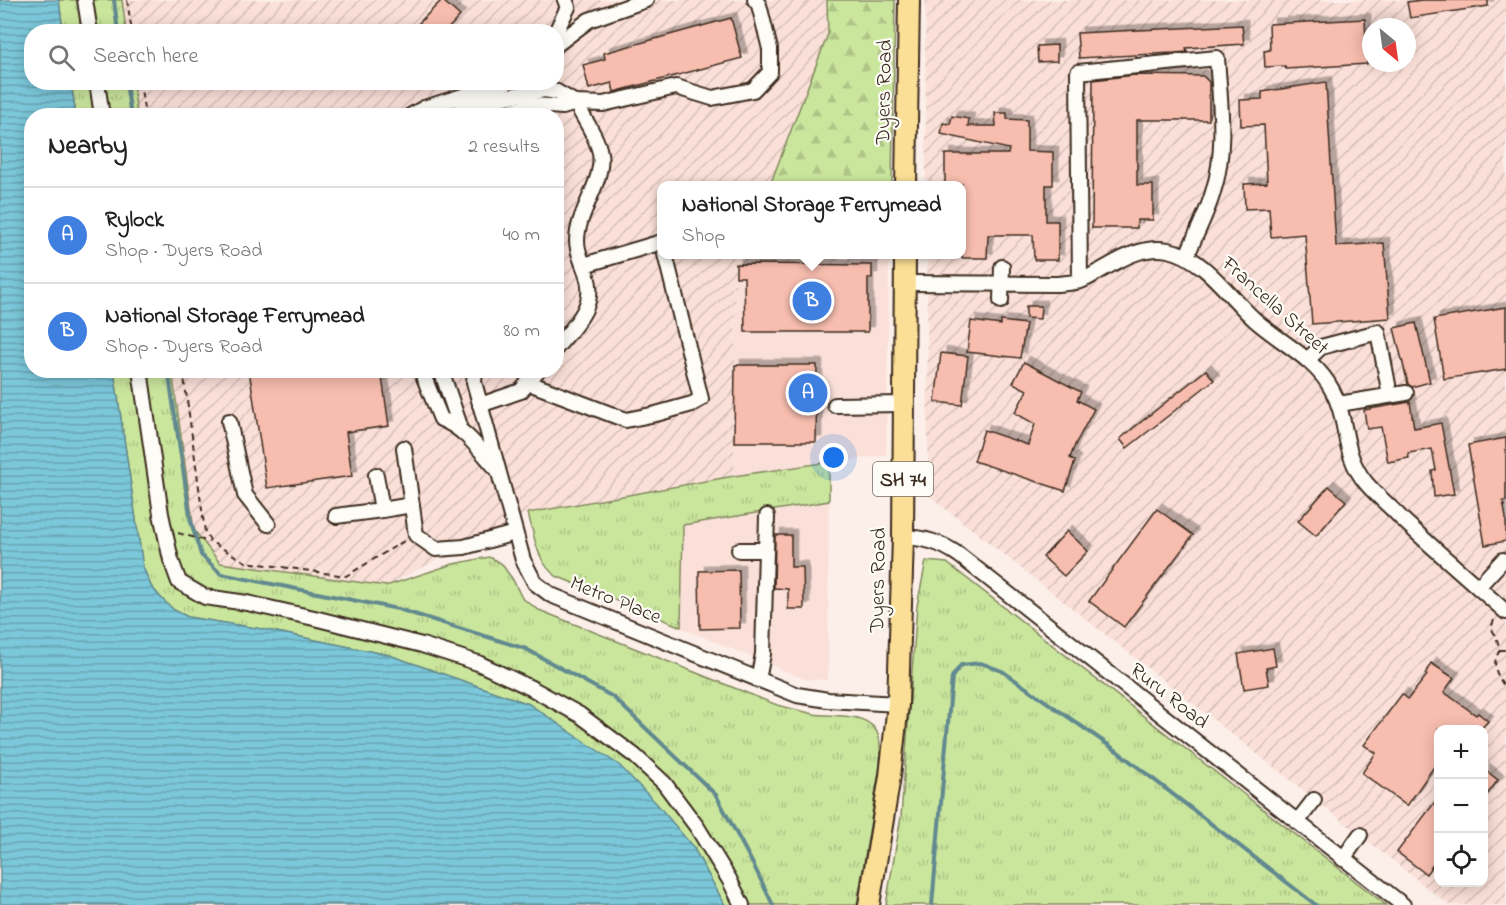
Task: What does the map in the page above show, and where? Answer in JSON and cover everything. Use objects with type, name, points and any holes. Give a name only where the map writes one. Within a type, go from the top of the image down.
[{"type":"highway","name":"Dyers Road","points":[[906,181],[909,0]]},
{"type":"highway","name":"Dyers Road","points":[[869,905],[891,776],[898,704],[903,537],[905,259]]},
{"type":"street","points":[[85,0],[89,24]]},
{"type":"street","points":[[560,24],[568,7],[565,0]]},
{"type":"street","points":[[564,39],[589,20],[646,0]]},
{"type":"street","points":[[522,108],[533,105],[563,107],[576,103],[603,104],[676,87],[712,99],[753,90],[770,72],[770,49],[759,5],[755,0]]},
{"type":"street","points":[[1080,281],[1078,72],[1217,58],[1222,133],[1219,160],[1214,191],[1187,256]]},
{"type":"street","points":[[98,90],[101,108]]},
{"type":"street","points":[[424,108],[482,90]]},
{"type":"street","points":[[469,108],[531,92],[557,92],[576,103],[600,151],[601,167],[579,226],[577,243],[589,282],[590,299],[586,310],[564,338]]},
{"type":"street","points":[[584,266],[657,244]]},
{"type":"street","name":"Francella Street","points":[[905,283],[1057,284],[1080,281],[1130,255],[1149,249],[1168,250],[1187,256],[1213,277],[1255,320],[1307,360],[1331,387],[1339,404],[1346,445],[1361,466],[1366,483],[1417,524],[1478,587],[1504,610]]},
{"type":"street","points":[[529,383],[626,420],[665,412],[701,399],[666,259]]},
{"type":"street","points":[[1001,301],[1002,267]]},
{"type":"street","points":[[1307,360],[1321,347],[1378,332],[1390,395]]},
{"type":"street","points":[[141,378],[161,514],[171,560],[179,582],[205,597],[248,603],[314,618],[422,645],[478,663],[580,715],[635,756],[664,783],[697,827],[742,905]]},
{"type":"street","points":[[424,378],[441,419],[456,423],[474,419],[481,409],[521,391],[532,378]]},
{"type":"street","points":[[443,378],[456,423],[499,472]]},
{"type":"street","name":"Metro Place","points":[[475,378],[515,533],[529,574],[541,589],[797,695],[898,704]]},
{"type":"street","points":[[1339,404],[1406,393]]},
{"type":"street","points":[[835,405],[903,404]]},
{"type":"street","points":[[228,421],[245,495],[268,524]]},
{"type":"street","points":[[404,448],[416,535],[436,549],[464,547],[515,533]]},
{"type":"street","points":[[376,475],[382,510]]},
{"type":"street","points":[[336,516],[412,505]]},
{"type":"street","points":[[758,680],[763,654],[767,516]]},
{"type":"street","name":"Ruru Road","points":[[903,537],[928,539],[958,555],[1403,905]]},
{"type":"street","points":[[739,550],[766,550]]},
{"type":"street","points":[[1478,587],[1503,560]]},
{"type":"street","points":[[1297,822],[1314,800]]},
{"type":"street","points":[[1343,859],[1360,835]]},
{"type":"path","points":[[127,0],[131,24]]},
{"type":"path","points":[[141,90],[144,108]]},
{"type":"path","points":[[189,536],[211,542]]},
{"type":"path","points":[[1504,610],[1491,628],[1500,650],[1494,666],[1506,689]]},
{"type":"path","points":[[1500,650],[1506,650]]},
{"type":"shaded area","points":[[122,0],[891,0],[890,181],[657,181],[657,259],[889,259],[889,264],[736,264],[734,476],[528,513],[386,586],[220,563],[194,530],[173,378],[564,378],[564,108],[136,108],[134,90],[564,90],[564,24],[125,24]]},
{"type":"shaded area","points":[[925,0],[1506,0],[1506,905],[1449,905],[928,495],[927,259],[966,259],[966,181],[926,181]]},
{"type":"shaded area","points":[[736,264],[889,264],[886,455],[829,463],[828,680],[804,679],[556,576],[543,562],[528,513],[734,476]]},
{"type":"green space","points":[[59,0],[122,0],[125,24],[62,24]]},
{"type":"green space","points":[[827,0],[895,0],[892,181],[772,181],[828,34]]},
{"type":"green space","points":[[72,90],[134,90],[136,108],[75,108]]},
{"type":"green space","points":[[115,378],[173,378],[194,530],[220,563],[386,586],[453,564],[489,557],[501,563],[522,598],[539,610],[777,705],[814,714],[847,716],[870,724],[879,737],[880,765],[857,905],[725,905],[693,847],[529,704],[389,655],[262,629],[188,617],[174,610],[162,599],[151,586],[143,567]]},
{"type":"green space","points":[[829,462],[829,501],[683,525],[681,627],[556,576],[544,564],[540,556],[528,513],[734,476]]},
{"type":"green space","points":[[926,561],[947,563],[1386,905],[886,905],[901,817],[917,606]]},
{"type":"water","points":[[0,0],[59,0],[62,24],[24,24],[24,90],[72,90],[75,108],[24,108],[24,378],[115,378],[143,567],[151,586],[174,610],[188,617],[262,629],[389,655],[529,704],[619,765],[657,804],[693,847],[725,905],[0,905]]},
{"type":"building","points":[[442,0],[460,16],[452,24],[418,24]]},
{"type":"building","points":[[1488,0],[1488,6],[1410,18],[1407,2]]},
{"type":"building","points":[[731,18],[742,58],[614,92],[612,83],[589,89],[583,65],[605,59],[604,53]]},
{"type":"building","points":[[1362,19],[1362,64],[1286,69],[1285,66],[1265,67],[1264,51],[1270,50],[1269,24]]},
{"type":"building","points":[[1242,25],[1244,44],[1186,48],[1187,52],[1079,58],[1077,33]]},
{"type":"building","points":[[1057,45],[1057,61],[1038,62],[1037,46]]},
{"type":"building","points":[[1135,75],[1203,76],[1209,82],[1209,120],[1137,120],[1137,185],[1153,185],[1153,220],[1137,220],[1137,228],[1092,228],[1093,80]]},
{"type":"building","points":[[1326,82],[1336,246],[1384,243],[1390,318],[1312,324],[1305,234],[1271,237],[1269,208],[1245,209],[1244,184],[1267,183],[1264,125],[1241,126],[1240,100],[1262,99],[1262,92]]},
{"type":"building","points":[[995,113],[1007,113],[1007,119],[1027,120],[1027,151],[1053,152],[1053,185],[1046,185],[1046,221],[1058,221],[1058,260],[1034,260],[1033,235],[988,235],[987,258],[966,258],[966,181],[945,181],[945,154],[1008,154],[1009,149],[941,134],[943,123],[950,124],[952,116],[969,119],[968,126],[996,126]]},
{"type":"building","points":[[736,264],[872,265],[872,278],[868,278],[868,332],[745,332],[744,277],[736,277]]},
{"type":"building","points":[[1026,306],[1041,306],[1040,319],[1026,318]]},
{"type":"building","points":[[1506,307],[1506,369],[1444,379],[1434,319]]},
{"type":"building","points":[[971,321],[1001,325],[1001,321],[1026,324],[1020,358],[967,352]]},
{"type":"building","points":[[1416,323],[1430,382],[1412,387],[1408,384],[1394,328]]},
{"type":"building","points":[[941,353],[968,356],[962,405],[935,402]]},
{"type":"building","points":[[1024,362],[1081,392],[1077,400],[1094,409],[1070,458],[1075,461],[1065,491],[974,461],[984,430],[1028,445],[1035,424],[1015,413],[1027,390],[1013,383]]},
{"type":"building","points":[[735,365],[817,365],[816,442],[734,442]]},
{"type":"building","points":[[1206,370],[1214,380],[1127,448],[1120,439]]},
{"type":"building","points":[[250,378],[382,378],[389,426],[346,432],[352,476],[267,488]]},
{"type":"building","points":[[1410,402],[1414,428],[1441,423],[1454,494],[1434,497],[1432,471],[1436,470],[1432,449],[1408,453],[1409,458],[1388,462],[1381,427],[1367,429],[1364,410]]},
{"type":"building","points":[[1506,438],[1506,501],[1503,501],[1506,541],[1485,545],[1468,445]]},
{"type":"building","points":[[1329,486],[1346,501],[1316,536],[1298,521]]},
{"type":"building","points":[[1157,509],[1193,535],[1124,627],[1089,601]]},
{"type":"building","points":[[1067,531],[1088,551],[1064,576],[1043,557]]},
{"type":"building","points":[[775,535],[791,535],[791,567],[803,567],[804,609],[788,609],[788,589],[774,588]]},
{"type":"building","points":[[739,570],[740,628],[700,629],[699,571]]},
{"type":"building","points":[[1273,648],[1276,666],[1266,668],[1269,685],[1244,689],[1238,654]]},
{"type":"building","points":[[1431,663],[1454,678],[1444,692],[1488,721],[1484,725],[1434,725],[1434,767],[1407,806],[1362,773],[1376,753],[1364,745],[1402,694],[1408,699],[1427,675],[1425,674]]},
{"type":"building","points":[[1488,772],[1498,780],[1488,794]]},
{"type":"building","points":[[1434,803],[1434,863],[1426,874],[1397,852]]},
{"type":"waterway","points":[[114,0],[117,24]]},
{"type":"waterway","points":[[127,90],[130,108]]},
{"type":"waterway","points":[[169,378],[191,522],[201,555],[221,574],[398,609],[526,649],[613,697],[716,795],[773,905]]},
{"type":"waterway","points":[[932,905],[952,677],[961,665],[981,663],[1002,671],[1117,751],[1316,905]]},
{"type":"place","name":"National Storage Ferrymead","points":[[812,301]]},
{"type":"place","name":"Rylock","points":[[808,393]]}]
